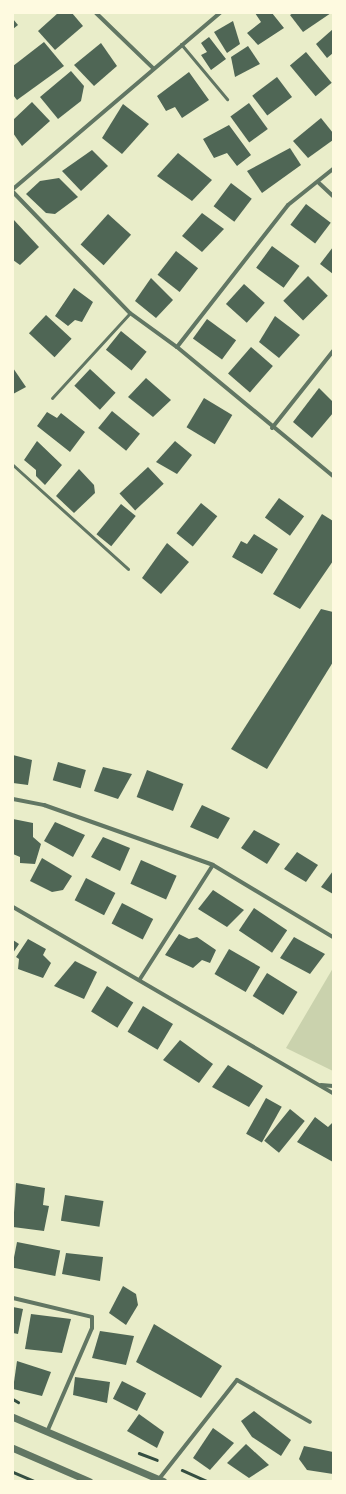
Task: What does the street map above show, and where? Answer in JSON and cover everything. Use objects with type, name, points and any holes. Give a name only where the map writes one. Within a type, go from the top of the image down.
[{"type":"street","points":[[96,13],[153,68]]},
{"type":"street","points":[[13,189],[181,44],[220,13]]},
{"type":"street","points":[[177,347],[288,205],[319,183],[333,169]]},
{"type":"street","points":[[319,183],[333,196]]},
{"type":"street","points":[[13,192],[130,313],[177,347],[272,428],[333,476]]},
{"type":"street","points":[[272,428],[333,351]]},
{"type":"street","points":[[13,799],[44,805],[214,865],[333,937]]},
{"type":"street","points":[[140,979],[214,865]]},
{"type":"street","points":[[13,907],[140,979],[333,1093]]},
{"type":"street","points":[[319,1084],[333,1086]]},
{"type":"street","points":[[13,1298],[92,1317],[92,1328],[47,1432]]},
{"type":"street","points":[[13,1417],[161,1480],[237,1380],[310,1422]]},
{"type":"street","points":[[13,1448],[89,1481]]},
{"type":"lane","points":[[181,44],[227,99]]},
{"type":"lane","points":[[52,398],[130,313]]},
{"type":"lane","points":[[13,465],[128,569]]},
{"type":"path","points":[[13,1472],[34,1481]]},
{"type":"green space","points":[[333,968],[333,1071],[286,1048]]},
{"type":"building","points":[[58,13],[72,13],[83,26],[55,50],[38,31]]},
{"type":"building","points":[[255,13],[272,13],[284,28],[258,45],[247,33],[261,22]]},
{"type":"building","points":[[293,13],[331,13],[303,32],[290,15]]},
{"type":"building","points":[[13,19],[18,25],[13,29]]},
{"type":"building","points":[[233,21],[240,44],[227,53],[214,32]]},
{"type":"building","points":[[333,29],[333,53],[327,58],[316,44]]},
{"type":"building","points":[[209,37],[226,59],[211,70],[201,55],[207,52],[201,43]]},
{"type":"building","points":[[44,42],[64,66],[17,100],[13,95],[13,66]]},
{"type":"building","points":[[101,43],[117,66],[94,86],[74,65]]},
{"type":"building","points":[[248,46],[260,64],[235,77],[231,57]]},
{"type":"building","points":[[306,52],[332,83],[316,96],[290,65]]},
{"type":"building","points":[[71,71],[84,86],[81,101],[58,119],[40,97]]},
{"type":"building","points":[[189,72],[209,100],[182,118],[175,107],[166,111],[157,96]]},
{"type":"building","points":[[277,77],[292,97],[267,116],[252,96]]},
{"type":"building","points":[[32,102],[50,121],[22,146],[13,133],[13,120]]},
{"type":"building","points":[[249,103],[268,129],[249,142],[230,117]]},
{"type":"building","points":[[123,104],[149,124],[122,154],[102,138]]},
{"type":"building","points":[[321,118],[333,133],[333,140],[308,158],[293,141]]},
{"type":"building","points":[[229,125],[251,155],[237,166],[227,153],[214,158],[203,139]]},
{"type":"building","points":[[290,148],[301,165],[262,193],[247,171]]},
{"type":"building","points":[[92,150],[108,166],[81,191],[62,171]]},
{"type":"building","points":[[178,153],[212,180],[192,201],[157,176]]},
{"type":"building","points":[[59,178],[78,197],[55,214],[46,213],[26,194],[40,181]]},
{"type":"building","points":[[231,183],[252,199],[234,222],[214,206]]},
{"type":"building","points":[[306,204],[331,223],[315,243],[290,225]]},
{"type":"building","points":[[202,213],[224,229],[202,252],[182,236]]},
{"type":"building","points":[[108,214],[131,235],[104,265],[81,244]]},
{"type":"building","points":[[13,219],[39,247],[20,265],[13,260]]},
{"type":"building","points":[[272,246],[300,266],[284,288],[256,268]]},
{"type":"building","points":[[333,247],[333,274],[320,264]]},
{"type":"building","points":[[176,251],[198,268],[180,292],[158,275]]},
{"type":"building","points":[[308,276],[328,296],[303,321],[283,301]]},
{"type":"building","points":[[151,278],[173,300],[156,318],[135,301]]},
{"type":"building","points":[[244,284],[265,303],[247,323],[226,304]]},
{"type":"building","points":[[74,288],[93,302],[82,322],[75,320],[68,326],[55,316]]},
{"type":"building","points":[[46,315],[72,339],[55,357],[29,333]]},
{"type":"building","points":[[275,316],[300,335],[279,358],[259,342]]},
{"type":"building","points":[[207,319],[236,340],[222,360],[193,338]]},
{"type":"building","points":[[121,331],[147,352],[132,370],[106,350]]},
{"type":"building","points":[[251,347],[273,366],[250,392],[228,373]]},
{"type":"building","points":[[13,368],[26,387],[13,394]]},
{"type":"building","points":[[90,369],[116,393],[100,410],[74,386]]},
{"type":"building","points":[[146,378],[171,400],[153,417],[128,397]]},
{"type":"building","points":[[319,388],[333,402],[333,413],[312,438],[293,422]]},
{"type":"building","points":[[204,398],[232,415],[215,444],[186,427]]},
{"type":"building","points":[[112,411],[140,434],[126,451],[98,428]]},
{"type":"building","points":[[47,412],[57,418],[61,413],[85,432],[70,452],[37,426]]},
{"type":"building","points":[[37,441],[62,465],[45,485],[36,476],[36,470],[24,460]]},
{"type":"building","points":[[175,441],[192,455],[177,474],[156,462]]},
{"type":"building","points":[[148,467],[164,484],[135,510],[119,494]]},
{"type":"building","points":[[79,469],[94,485],[95,493],[74,513],[56,496]]},
{"type":"building","points":[[279,498],[304,516],[290,536],[265,517]]},
{"type":"building","points":[[201,503],[217,516],[193,547],[176,533]]},
{"type":"building","points":[[121,504],[136,516],[111,546],[96,534]]},
{"type":"building","points":[[322,514],[333,521],[333,561],[300,609],[273,594]]},
{"type":"building","points":[[254,534],[278,549],[262,574],[232,557],[241,541],[247,544]]},
{"type":"building","points":[[167,543],[189,562],[161,594],[142,578]]},
{"type":"building","points":[[321,609],[333,612],[333,662],[267,769],[231,749]]},
{"type":"building","points":[[13,755],[32,760],[28,785],[13,783]]},
{"type":"building","points":[[58,762],[86,770],[81,788],[53,780]]},
{"type":"building","points":[[103,767],[132,774],[118,799],[94,791]]},
{"type":"building","points":[[147,770],[183,784],[173,811],[137,797]]},
{"type":"building","points":[[202,805],[230,818],[218,839],[190,827]]},
{"type":"building","points":[[13,819],[33,823],[33,837],[41,844],[35,864],[20,863],[20,857],[13,854]]},
{"type":"building","points":[[55,822],[85,835],[73,857],[44,841]]},
{"type":"building","points":[[254,830],[280,844],[267,864],[241,848]]},
{"type":"building","points":[[103,837],[130,848],[120,871],[91,857]]},
{"type":"building","points":[[297,852],[318,865],[306,882],[284,869]]},
{"type":"building","points":[[42,858],[72,876],[63,890],[52,892],[30,881]]},
{"type":"building","points":[[141,860],[177,876],[166,900],[130,884]]},
{"type":"building","points":[[333,871],[333,894],[321,887]]},
{"type":"building","points":[[86,878],[115,893],[104,915],[75,900]]},
{"type":"building","points":[[213,890],[244,910],[227,927],[198,909]]},
{"type":"building","points":[[122,903],[153,919],[143,939],[112,923]]},
{"type":"building","points":[[254,908],[287,930],[272,953],[239,930]]},
{"type":"building","points":[[179,934],[189,939],[197,937],[216,950],[210,963],[202,960],[193,968],[165,955]]},
{"type":"building","points":[[294,937],[325,954],[310,974],[280,958]]},
{"type":"building","points":[[28,939],[46,949],[43,955],[51,963],[43,978],[18,969],[19,959],[16,957]]},
{"type":"building","points":[[13,940],[19,944],[13,953]]},
{"type":"building","points":[[229,949],[260,967],[246,992],[214,974]]},
{"type":"building","points":[[75,961],[97,972],[84,999],[54,986]]},
{"type":"building","points":[[267,973],[298,992],[283,1015],[253,996]]},
{"type":"building","points":[[107,986],[133,1002],[117,1028],[91,1011]]},
{"type":"building","points":[[143,1006],[173,1024],[158,1050],[128,1032]]},
{"type":"building","points":[[180,1040],[213,1064],[199,1083],[163,1060]]},
{"type":"building","points":[[228,1065],[263,1086],[249,1107],[212,1087]]},
{"type":"building","points":[[266,1098],[282,1107],[262,1143],[246,1134]]},
{"type":"building","points":[[290,1109],[305,1121],[279,1153],[264,1141]]},
{"type":"building","points":[[315,1117],[328,1127],[333,1122],[333,1162],[297,1142]]},
{"type":"building","points":[[16,1183],[45,1188],[43,1205],[49,1206],[44,1231],[13,1227]]},
{"type":"building","points":[[65,1195],[104,1201],[99,1227],[61,1221]]},
{"type":"building","points":[[17,1242],[60,1250],[55,1276],[13,1268]]},
{"type":"building","points":[[66,1253],[103,1257],[100,1281],[62,1274]]},
{"type":"building","points":[[123,1286],[136,1294],[138,1305],[126,1325],[109,1313]]},
{"type":"building","points":[[13,1307],[23,1309],[18,1334],[13,1333]]},
{"type":"building","points":[[31,1314],[71,1319],[62,1353],[25,1349]]},
{"type":"building","points":[[154,1324],[222,1366],[201,1398],[136,1362]]},
{"type":"building","points":[[100,1331],[134,1336],[126,1365],[92,1358]]},
{"type":"building","points":[[17,1361],[51,1372],[42,1396],[13,1389]]},
{"type":"building","points":[[75,1377],[110,1382],[107,1403],[73,1395]]},
{"type":"building","points":[[122,1381],[146,1393],[137,1411],[113,1399]]},
{"type":"building","points":[[254,1411],[291,1440],[281,1456],[252,1437],[241,1421]]},
{"type":"building","points":[[139,1414],[164,1432],[157,1448],[127,1431]]},
{"type":"building","points":[[213,1428],[234,1443],[210,1470],[193,1458]]},
{"type":"building","points":[[246,1444],[269,1465],[249,1478],[227,1463]]},
{"type":"building","points":[[304,1446],[333,1452],[333,1474],[307,1470],[299,1459]]}]
